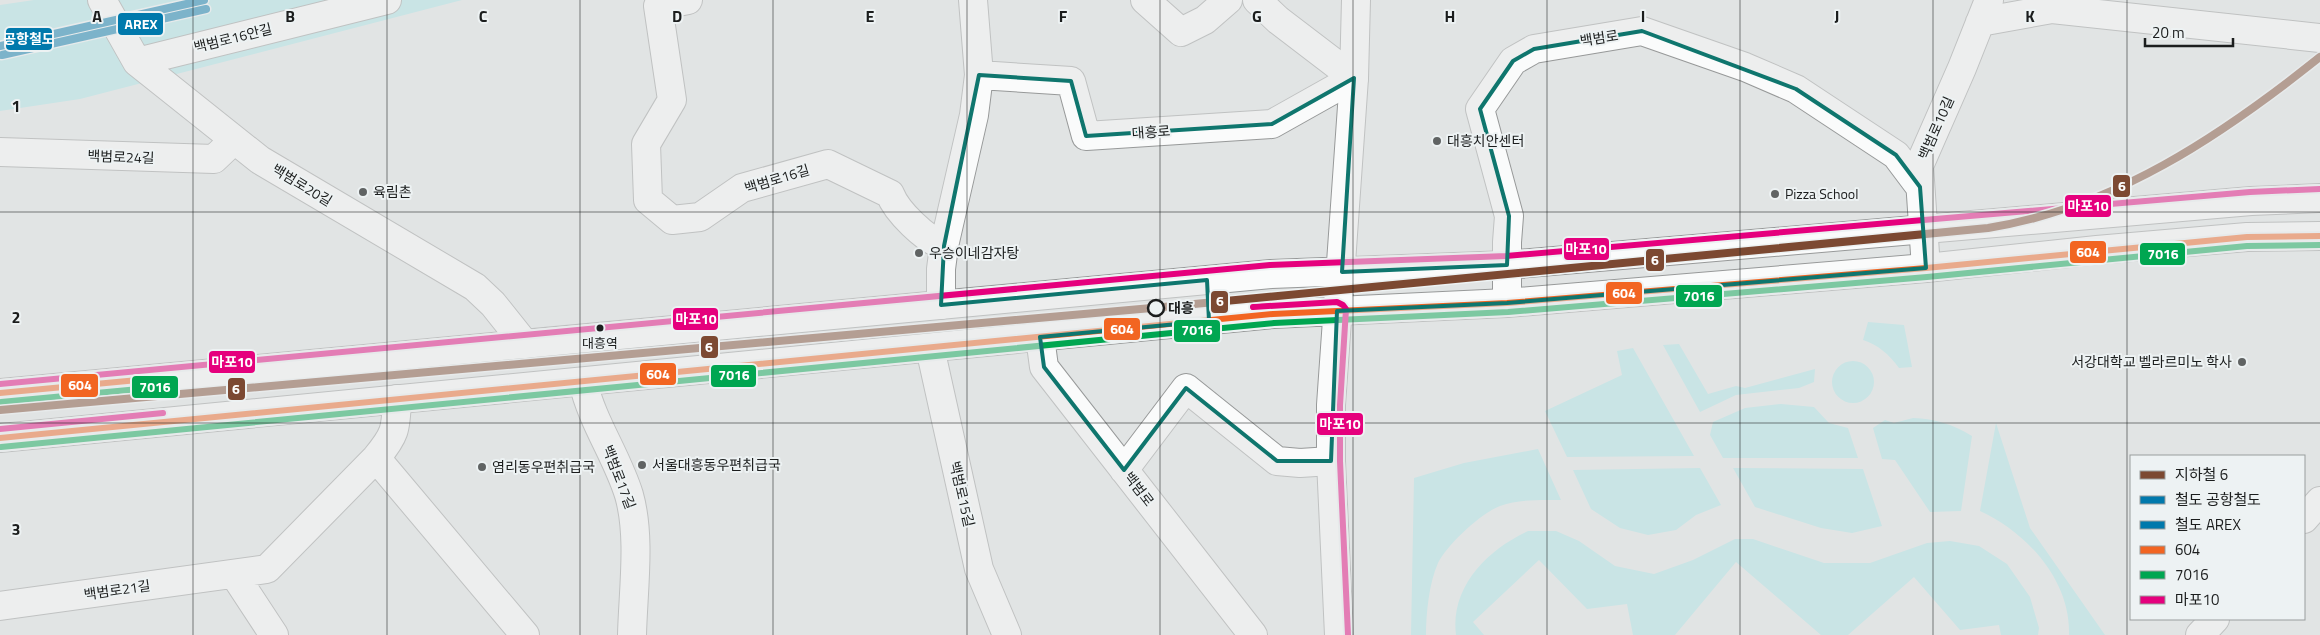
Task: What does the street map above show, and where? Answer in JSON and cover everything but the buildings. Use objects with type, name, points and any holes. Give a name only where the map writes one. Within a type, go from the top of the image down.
[{"type":"street","name":"백범로20길","points":[[102,0],[137,62],[260,160],[475,287],[493,304],[525,344]]},
{"type":"street","name":"백범로16안길","points":[[137,62],[387,0]]},
{"type":"street","name":"백범로16길","points":[[688,0],[658,6],[672,100],[646,144],[648,200],[672,220],[700,217],[742,188],[828,164],[890,194],[894,206],[934,242],[944,246]]},
{"type":"street","points":[[941,305],[941,270],[944,246],[974,115],[979,75],[973,0]]},
{"type":"street","points":[[1145,0],[1181,32],[1205,20],[1228,0]]},
{"type":"street","points":[[1257,0],[1278,20],[1354,78]]},
{"type":"street","points":[[1339,635],[1331,461],[1331,405],[1337,311],[1342,272],[1354,78],[1356,0]]},
{"type":"street","name":"백범로10길","points":[[1926,268],[1919,166],[1962,68],[1984,11],[2052,9],[2320,38]]},
{"type":"street","name":"백범로","points":[[1507,303],[1509,216],[1480,108],[1513,61],[1534,48],[1642,31],[1727,60],[1803,94],[1896,155],[1920,187]]},
{"type":"street","name":"대흥로","points":[[979,75],[1072,81],[1086,136],[1272,124],[1354,78]]},
{"type":"street","name":"백범로24길","points":[[0,152],[214,159],[234,140]]},
{"type":"street","points":[[0,393],[1271,274],[1507,265],[1923,228],[2251,201],[2320,198]]},
{"type":"street","points":[[0,438],[1209,321],[1337,311],[1507,303],[1926,268],[2247,237],[2320,236]]},
{"type":"street","points":[[1207,280],[1209,321]]},
{"type":"street","name":"백범로","points":[[1040,337],[1044,367],[1253,635]]},
{"type":"street","name":"백범로15길","points":[[930,348],[979,569],[1007,635]]},
{"type":"street","name":"백범로17길","points":[[583,382],[587,403],[628,493],[635,521],[632,635]]},
{"type":"street","points":[[1124,470],[1186,388],[1278,462],[1331,461]]},
{"type":"street","name":"백범로21길","points":[[0,606],[267,569],[376,458],[389,442],[396,427],[397,400]]},
{"type":"street","points":[[376,458],[525,635]]},
{"type":"street","points":[[2305,518],[2320,501]]},
{"type":"street","points":[[234,574],[274,635]]},
{"type":"street","points":[[2200,635],[2214,620]]},
{"type":"highlighted area","points":[[1642,31],[1796,89],[1896,155],[1920,187],[1926,268],[1507,303],[1337,311],[1331,461],[1277,461],[1186,388],[1124,470],[1044,367],[1040,337],[1209,321],[1207,280],[941,305],[944,246],[979,75],[1071,81],[1086,136],[1272,124],[1354,78],[1342,272],[1507,265],[1509,216],[1480,109],[1513,61],[1534,49]]},
{"type":"shaded area","points":[[34,0],[462,0],[80,99],[0,111],[0,5]]},
{"type":"shaded area","points":[[1868,322],[1904,325],[1912,367],[1899,368],[1883,351],[1863,340]]},
{"type":"shaded area","points":[[1679,344],[1708,394],[1736,386],[1745,388],[1815,369],[1814,382],[1799,388],[1736,395],[1700,412],[1663,345]]},
{"type":"shaded area","points":[[1633,348],[1694,456],[1567,457],[1545,411],[1622,375],[1617,351]]},
{"type":"shaded area","points":[[1853,361],[1868,367],[1874,382],[1868,397],[1853,403],[1838,397],[1832,382],[1838,367]]},
{"type":"shaded area","points":[[1781,404],[1814,407],[1829,423],[1848,428],[1858,458],[1723,458],[1710,435],[1713,422],[1745,408]]},
{"type":"shaded area","points":[[1913,418],[1944,423],[1972,436],[1961,511],[1930,512],[1895,460],[1882,459],[1873,428],[1885,420],[1894,423]]},
{"type":"shaded area","points":[[1996,423],[2030,528],[2105,635],[2069,635],[2068,615],[2062,595],[2054,577],[2042,560],[2014,532],[1980,511]]},
{"type":"shaded area","points":[[1538,449],[1561,500],[1522,501],[1500,506],[1484,515],[1465,530],[1442,556],[1435,571],[1429,599],[1426,635],[1411,635],[1414,478],[1464,463]]},
{"type":"shaded area","points":[[1700,468],[1721,505],[1696,515],[1676,530],[1648,535],[1620,528],[1591,509],[1573,470]]},
{"type":"shaded area","points":[[1733,468],[1863,469],[1882,526],[1852,533],[1821,528],[1755,507]]},
{"type":"shaded area","points":[[1528,531],[1556,531],[1579,541],[1615,566],[1654,574],[1693,560],[1735,539],[1753,539],[1824,563],[1870,563],[1927,543],[1950,541],[1979,546],[2007,564],[2030,597],[2039,628],[2038,635],[2001,635],[1999,625],[1960,630],[1914,577],[1848,635],[1821,635],[1736,562],[1675,635],[1633,635],[1627,604],[1587,609],[1539,560],[1473,622],[1484,635],[1456,635],[1459,601],[1465,586],[1474,572],[1499,549]]},
{"type":"metro line","name":"6","points":[[0,410],[1163,307],[1988,228],[2034,218],[2079,204],[2122,186],[2164,165],[2205,141],[2320,57]]},
{"type":"rail line","name":"공항철도","points":[[0,46],[204,0]]},
{"type":"rail line","name":"AREX","points":[[2,55],[206,9]]},
{"type":"transit line","name":"마포10","points":[[0,384],[1270,265],[1506,256],[2250,192],[2320,189]]},
{"type":"transit line","name":"604","points":[[0,438],[1273,314],[1507,303],[1926,268],[2247,237],[2320,236]]},
{"type":"transit line","name":"7016","points":[[1,447],[1274,323],[1508,312],[1927,277],[2247,246],[2320,245]]},
{"type":"transit line","name":"마포10","points":[[1253,307],[1337,302],[1346,309],[1340,405],[1340,461],[1348,635]]},
{"type":"transit line","name":"604","points":[[0,393],[159,378]]},
{"type":"transit line","name":"7016","points":[[1,402],[160,387]]},
{"type":"transit line","name":"마포10","points":[[0,429],[163,413]]},
{"type":"place","name":"대흥치안센터","points":[[1437,141]]},
{"type":"place","name":"육림촌","points":[[363,192]]},
{"type":"place","name":"Pizza School","points":[[1775,194]]},
{"type":"place","name":"우승이네감자탕","points":[[919,253]]},
{"type":"place","name":"대흥","points":[[1156,308]]},
{"type":"place","name":"대흥역","points":[[600,328]]},
{"type":"place","name":"서강대학교 벨라르미노 학사","points":[[2242,362]]},
{"type":"place","name":"서울대흥동우편취급국","points":[[642,465]]},
{"type":"place","name":"염리동우편취급국","points":[[482,467]]}]
